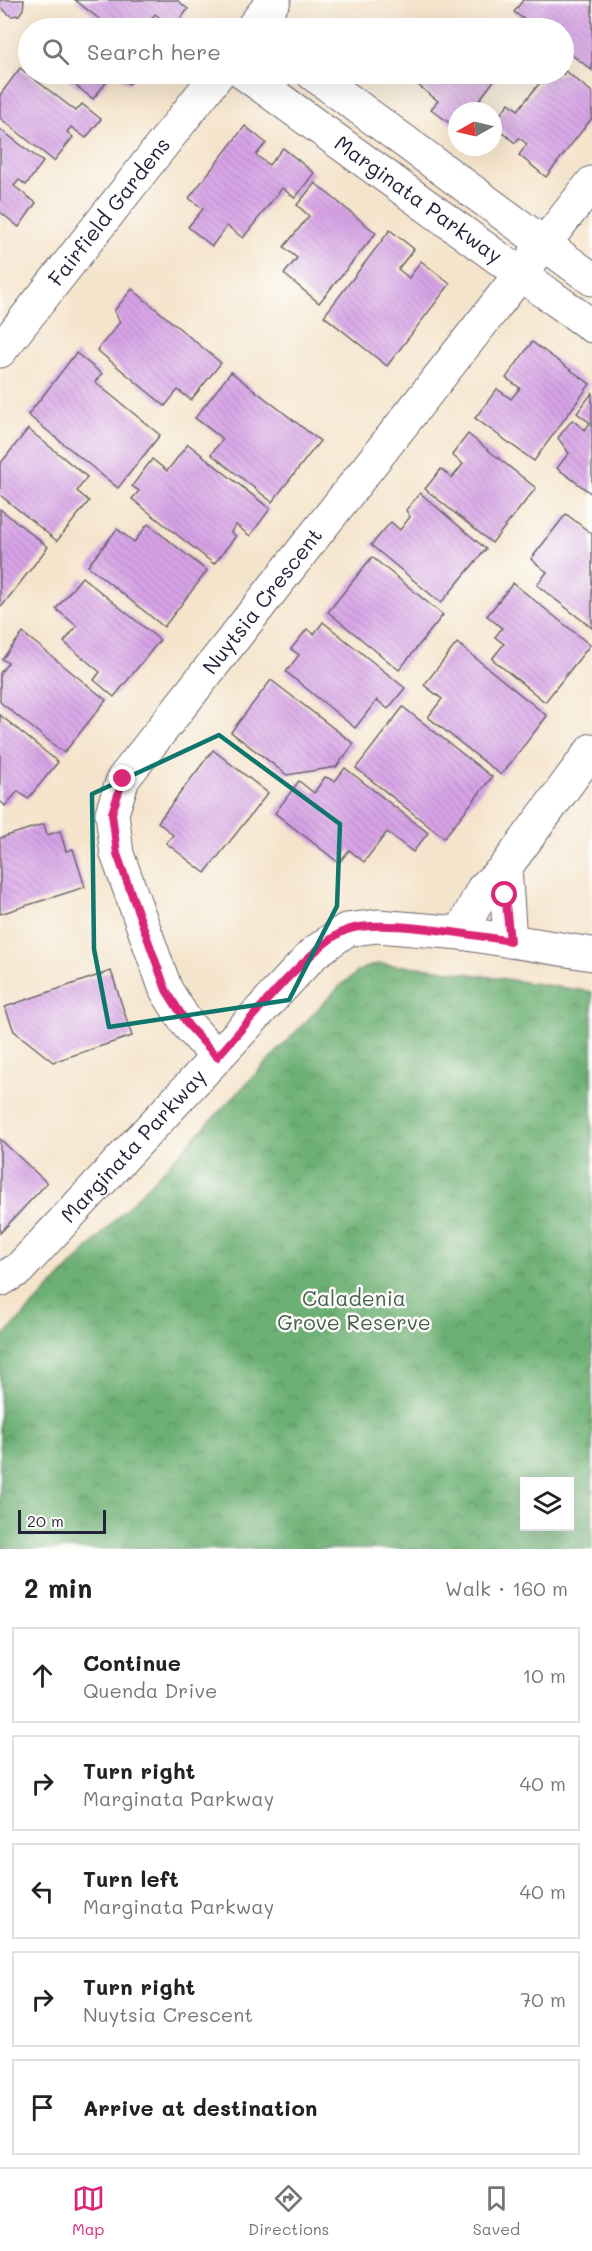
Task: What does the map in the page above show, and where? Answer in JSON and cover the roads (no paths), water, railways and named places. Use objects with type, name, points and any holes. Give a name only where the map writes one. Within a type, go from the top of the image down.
[{"type":"street","points":[[260,18],[274,0]]},
{"type":"street","name":"Fairfield Gardens","points":[[0,351],[210,84]]},
{"type":"street","name":"Marginata Parkway","points":[[259,84],[592,326]]},
{"type":"street","name":"Marginata Parkway","points":[[327,84],[592,279]]},
{"type":"street","name":"Nuytsia Crescent","points":[[217,1057],[188,1025],[166,990],[117,854],[112,813],[123,779],[522,275],[592,183]]},
{"type":"street","points":[[461,933],[483,889],[506,868],[592,750]]},
{"type":"street","points":[[506,868],[510,941]]},
{"type":"street","name":"Marginata Parkway","points":[[0,1280],[20,1269],[314,953],[346,930],[378,926],[461,933],[592,954]]},
{"type":"park label","name":"Caladenia Grove Reserve","points":[[354,1311]]}]
